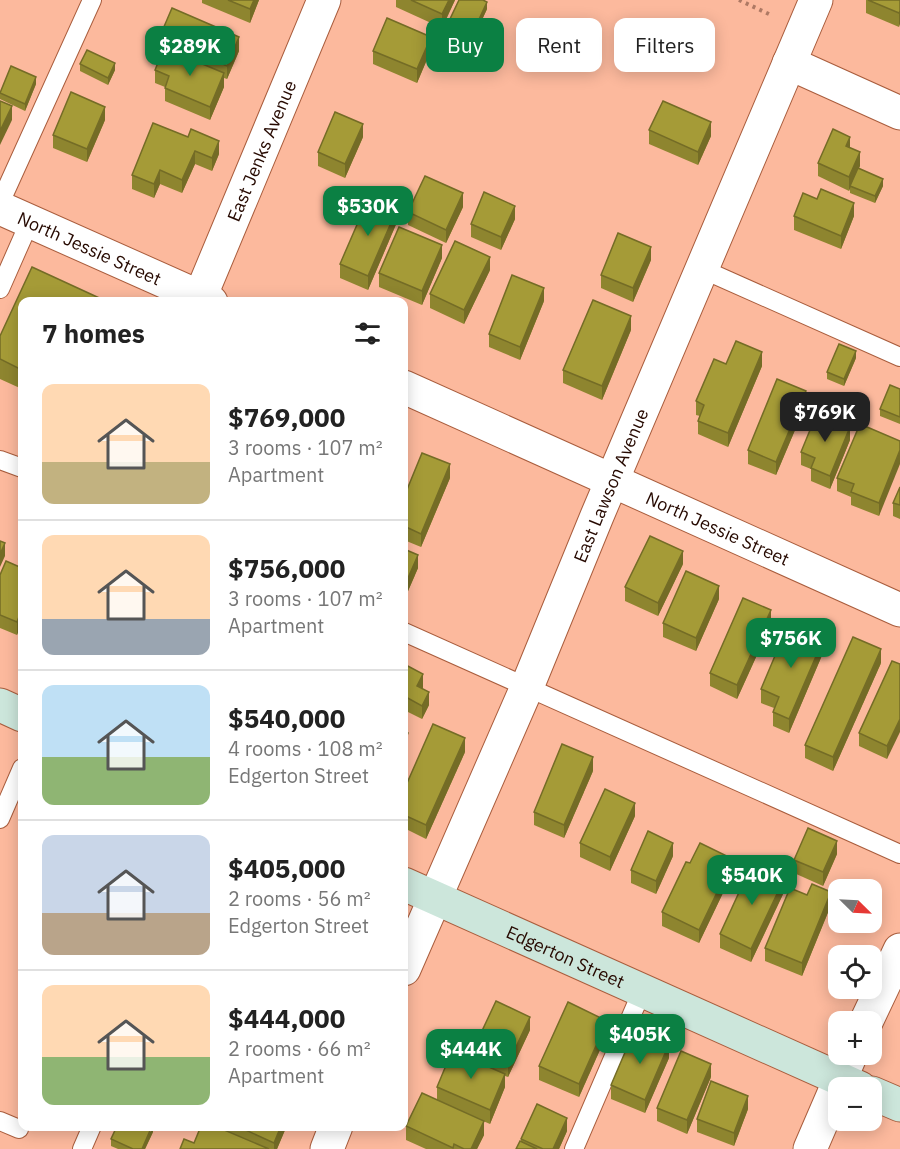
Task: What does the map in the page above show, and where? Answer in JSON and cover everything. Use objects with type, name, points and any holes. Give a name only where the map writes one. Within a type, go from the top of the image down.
[{"type":"street","name":"East Jenks Avenue","points":[[204,297],[324,0]]},
{"type":"street","name":"East Lawson Avenue","points":[[408,960],[527,687],[816,0]]},
{"type":"street","points":[[789,63],[900,113]]},
{"type":"street","name":"North Jessie Street","points":[[0,208],[196,297]]},
{"type":"street","name":"North Jessie Street","points":[[408,389],[900,610]]},
{"type":"street","points":[[0,705],[18,713]]},
{"type":"street","name":"Edgerton Street","points":[[408,886],[642,991],[850,1074]]},
{"type":"street","points":[[871,1011],[900,950]]},
{"type":"street","points":[[810,1149],[850,1074]]},
{"type":"street","points":[[882,1098],[900,1106]]},
{"type":"street","points":[[327,1149],[334,1131]]},
{"type":"lane","points":[[0,203],[92,0]]},
{"type":"lane","points":[[0,290],[30,221]]},
{"type":"lane","points":[[702,268],[900,357]]},
{"type":"lane","points":[[0,460],[18,467]]},
{"type":"lane","points":[[408,634],[900,854]]},
{"type":"lane","points":[[0,819],[18,777]]},
{"type":"lane","points":[[574,1149],[642,991]]},
{"type":"lane","points":[[0,1121],[18,1129]]},
{"type":"lane","points":[[82,1149],[90,1131]]},
{"type":"path","points":[[739,0],[771,15]]},
{"type":"building","points":[[228,0],[254,0],[250,9]]},
{"type":"building","points":[[411,0],[449,0],[442,14]]},
{"type":"building","points":[[459,0],[487,2],[480,18],[450,18]]},
{"type":"building","points":[[868,0],[900,0],[900,11],[899,13]]},
{"type":"building","points":[[172,8],[239,37],[227,66],[160,36]]},
{"type":"building","points":[[387,18],[426,35],[426,48],[417,69],[373,51]]},
{"type":"building","points":[[164,48],[224,73],[210,107],[165,88],[169,76],[155,70]]},
{"type":"building","points":[[87,50],[115,63],[108,78],[80,64]]},
{"type":"building","points":[[11,66],[36,77],[25,104],[0,93]]},
{"type":"building","points":[[71,92],[105,107],[87,149],[53,135]]},
{"type":"building","points":[[0,101],[12,106],[0,131]]},
{"type":"building","points":[[663,101],[711,122],[698,152],[649,130]]},
{"type":"building","points":[[335,112],[363,124],[345,164],[318,152]]},
{"type":"building","points":[[153,123],[188,137],[191,129],[219,141],[212,158],[195,151],[182,180],[160,170],[154,184],[132,175]]},
{"type":"building","points":[[833,129],[850,137],[846,146],[860,152],[849,177],[818,163]]},
{"type":"building","points":[[858,168],[883,179],[875,196],[850,186]]},
{"type":"building","points":[[425,176],[463,193],[446,230],[408,212]]},
{"type":"building","points":[[821,189],[854,203],[841,236],[794,216],[803,193],[817,199]]},
{"type":"building","points":[[484,192],[515,206],[501,237],[471,224]]},
{"type":"building","points":[[369,197],[397,209],[368,276],[340,264]]},
{"type":"building","points":[[399,227],[442,245],[422,291],[379,273]]},
{"type":"building","points":[[618,233],[651,247],[633,288],[601,275]]},
{"type":"building","points":[[455,241],[490,257],[464,310],[430,294]]},
{"type":"building","points":[[32,267],[97,297],[18,297]]},
{"type":"building","points":[[512,275],[544,288],[520,347],[489,334]]},
{"type":"building","points":[[18,297],[18,368],[0,359],[0,336]]},
{"type":"building","points":[[593,300],[631,316],[602,386],[563,370]]},
{"type":"building","points":[[736,341],[762,352],[728,433],[698,421],[704,405],[696,401],[714,359],[726,364]]},
{"type":"building","points":[[839,344],[856,351],[844,379],[827,372]]},
{"type":"building","points":[[777,379],[806,391],[776,462],[748,450]]},
{"type":"building","points":[[890,385],[900,389],[900,417],[880,409]]},
{"type":"building","points":[[817,413],[850,427],[830,476],[811,468],[815,458],[801,452]]},
{"type":"building","points":[[860,424],[900,441],[900,450],[879,503],[851,492],[854,484],[837,478]]},
{"type":"building","points":[[422,453],[450,464],[421,534],[408,528],[408,487]]},
{"type":"building","points":[[900,487],[900,505],[893,503]]},
{"type":"building","points":[[650,536],[683,551],[658,603],[625,587]]},
{"type":"building","points":[[0,541],[5,543],[0,554]]},
{"type":"building","points":[[408,551],[418,555],[408,578]]},
{"type":"building","points":[[6,561],[18,566],[17,622],[0,615],[0,575]]},
{"type":"building","points":[[686,571],[719,586],[696,638],[663,623]]},
{"type":"building","points":[[743,598],[771,610],[737,685],[710,673]]},
{"type":"building","points":[[788,625],[823,640],[789,719],[773,712],[779,697],[761,689]]},
{"type":"building","points":[[853,637],[881,649],[833,757],[805,745]]},
{"type":"building","points":[[892,661],[900,664],[900,719],[887,746],[859,733]]},
{"type":"building","points":[[408,666],[423,674],[417,686],[429,692],[422,706],[408,698]]},
{"type":"building","points":[[433,724],[465,738],[426,825],[408,817],[408,781]]},
{"type":"building","points":[[562,744],[593,757],[564,825],[534,812]]},
{"type":"building","points":[[605,789],[635,803],[610,857],[580,843]]},
{"type":"building","points":[[808,828],[837,841],[823,872],[794,860]]},
{"type":"building","points":[[648,831],[673,843],[656,881],[631,870]]},
{"type":"building","points":[[700,843],[733,859],[699,930],[662,912],[686,862],[690,863]]},
{"type":"building","points":[[752,864],[784,879],[751,949],[720,934]]},
{"type":"building","points":[[812,884],[828,891],[828,899],[802,963],[765,948],[790,888],[807,895]]},
{"type":"building","points":[[496,1001],[530,1017],[508,1064],[474,1048]]},
{"type":"building","points":[[568,1002],[607,1021],[579,1084],[539,1066]]},
{"type":"building","points":[[635,1029],[669,1044],[645,1100],[611,1085]]},
{"type":"building","points":[[452,1051],[505,1074],[490,1110],[437,1087]]},
{"type":"building","points":[[681,1051],[711,1064],[687,1120],[657,1108]]},
{"type":"building","points":[[711,1081],[748,1096],[734,1133],[697,1119]]},
{"type":"building","points":[[422,1093],[484,1121],[471,1149],[464,1149],[454,1144],[453,1148],[408,1127],[408,1122]]},
{"type":"building","points":[[537,1104],[567,1118],[553,1149],[543,1149],[521,1139]]},
{"type":"building","points":[[115,1131],[150,1131],[142,1149],[133,1149],[111,1139]]},
{"type":"building","points":[[199,1131],[227,1131],[269,1149],[180,1149],[184,1139],[194,1143]]},
{"type":"building","points":[[248,1131],[279,1131],[274,1143]]},
{"type":"building","points":[[520,1141],[537,1149],[516,1149]]}]
